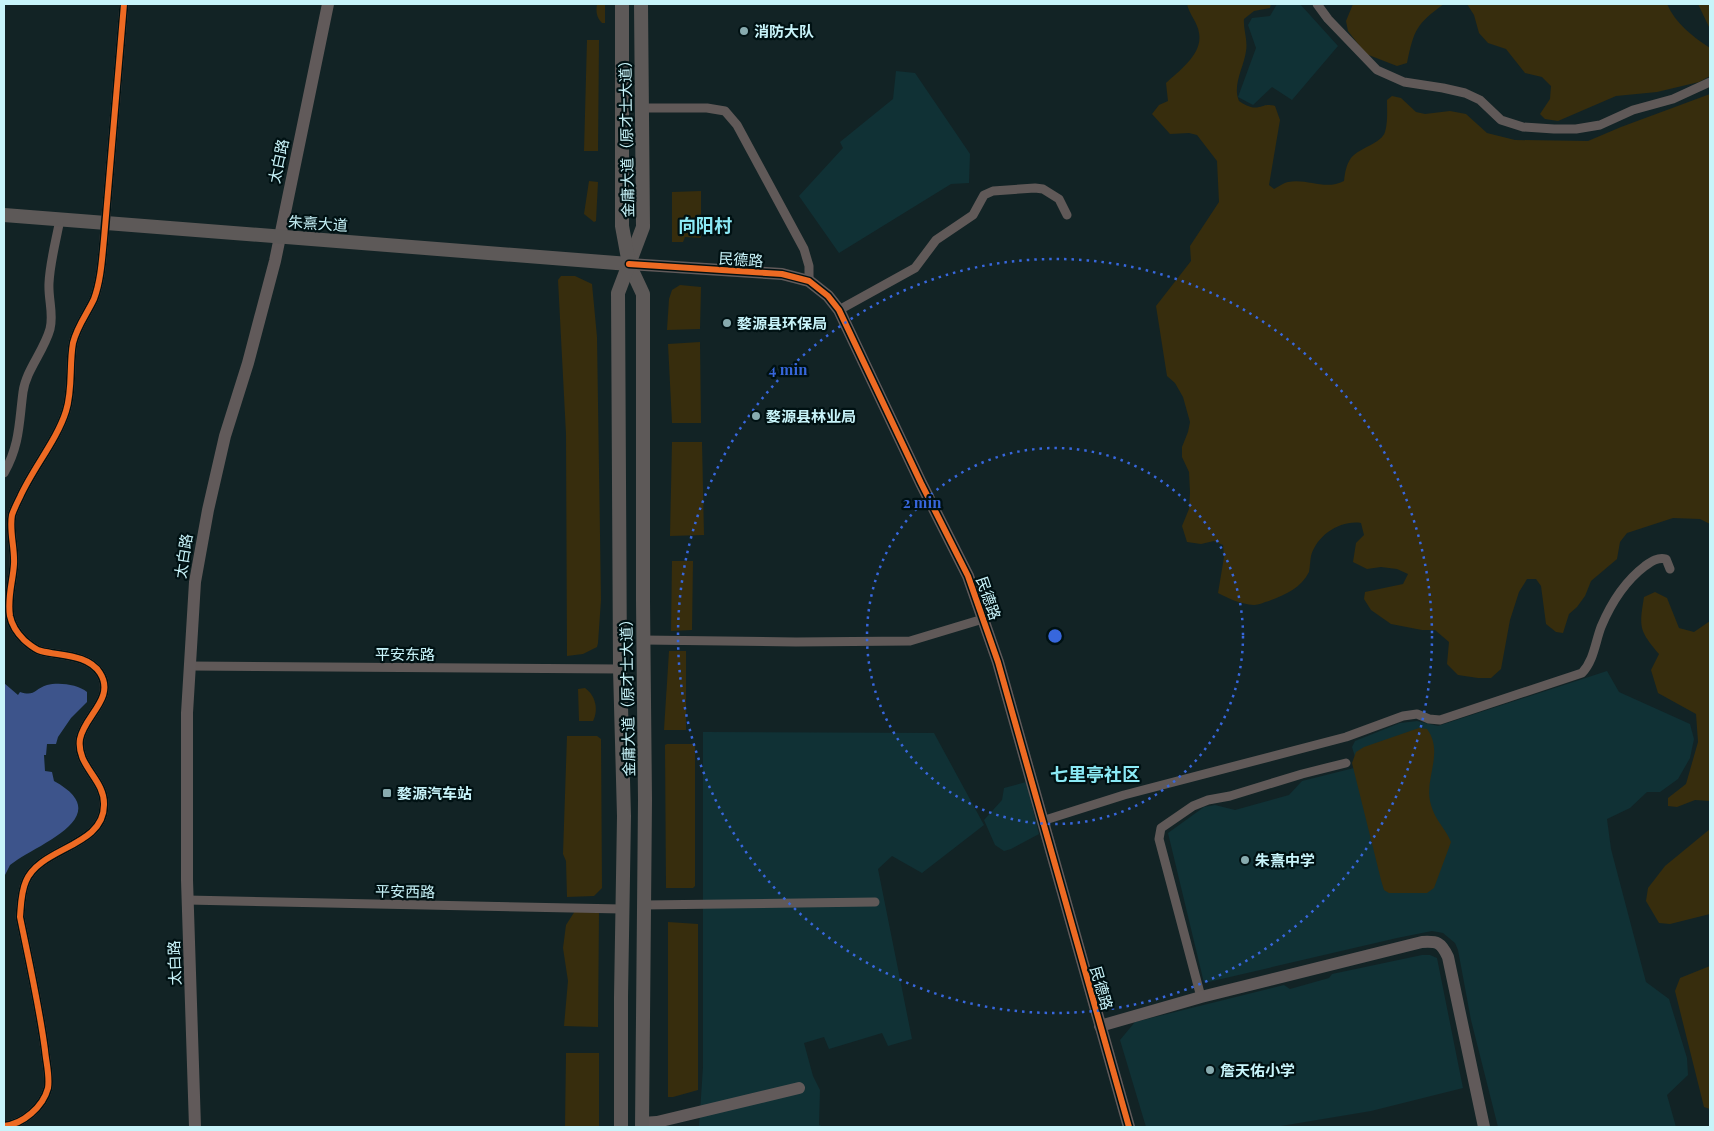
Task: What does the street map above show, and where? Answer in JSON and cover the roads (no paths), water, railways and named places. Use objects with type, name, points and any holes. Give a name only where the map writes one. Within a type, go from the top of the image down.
[{"type":"main road","name":"金庸大道（原才士大道）","points":[[622,4],[622,226],[629,264],[643,294],[644,905],[642,1125]]},
{"type":"main road","name":"金庸大道（原才士大道）","points":[[621,1127],[624,816],[620,670],[618,293],[643,227],[641,4]]},
{"type":"main road","name":"朱熹大道","points":[[4,215],[629,264]]},
{"type":"street","points":[[4,1126],[21,1122],[29,1115],[41,1101],[48,1087],[41,1018],[20,916],[26,880],[33,869],[42,861],[92,832],[104,813],[102,789],[80,756],[80,738],[84,727],[100,702],[105,690],[104,683],[100,673],[84,660],[39,650],[30,645],[17,633],[11,618],[9,601],[15,557],[8,528],[27,482],[60,426],[66,412],[69,400],[74,342],[81,320],[93,300],[97,288],[106,223],[124,4]]},
{"type":"street","name":"太白路","points":[[195,1127],[187,900],[187,713],[195,582],[208,510],[226,436],[269,285],[328,4]]},
{"type":"street","points":[[1317,4],[1328,19],[1377,70],[1404,82],[1465,93],[1480,100],[1501,120],[1523,127],[1576,129],[1600,125],[1633,110],[1673,99],[1710,82]]},
{"type":"street","points":[[642,108],[707,108],[725,111],[737,125],[804,249],[808,266],[808,281]]},
{"type":"street","points":[[839,310],[914,268],[936,240],[973,215],[984,195],[993,191],[1043,189],[1059,199],[1067,215]]},
{"type":"street","points":[[4,473],[12,459],[16,446],[22,412],[23,391],[50,328],[52,312],[49,285],[60,219]]},
{"type":"street","name":"民德路","points":[[629,264],[782,274],[808,281],[828,296],[839,310],[921,483],[968,576],[998,662],[1129,1127]]},
{"type":"street","points":[[1042,821],[1124,795],[1346,737],[1402,716],[1418,714],[1429,719],[1440,720],[1582,673],[1588,666],[1601,628],[1618,593],[1635,573],[1657,559],[1666,559],[1670,569]]},
{"type":"street","points":[[643,640],[910,641],[983,619]]},
{"type":"street","name":"平安东路","points":[[190,666],[620,670]]},
{"type":"street","points":[[1200,997],[1159,839],[1161,828],[1193,806],[1208,800],[1230,796],[1346,763]]},
{"type":"street","name":"平安西路","points":[[187,900],[622,909]]},
{"type":"street","points":[[644,905],[875,902]]},
{"type":"street","points":[[1100,1026],[1200,997],[1422,942],[1434,941],[1443,946],[1448,957],[1484,1127]]},
{"type":"street","points":[[642,1125],[799,1088]]},
{"type":"water","points":[[4,683],[18,695],[20,692],[29,694],[52,684],[73,685],[87,692],[87,702],[71,718],[58,737],[56,744],[47,744],[46,755],[44,755],[45,771],[52,772],[54,781],[71,793],[78,804],[77,815],[70,825],[58,835],[10,865],[4,877]]},
{"type":"place","name":"消防大队","points":[[744,31]]},
{"type":"place","name":"婺源县环保局","points":[[727,323]]},
{"type":"place","name":"婺源县林业局","points":[[756,416]]},
{"type":"place","name":"婺源汽车站","points":[[387,793]]},
{"type":"place","name":"朱熹中学","points":[[1245,860]]},
{"type":"place","name":"詹天佑小学","points":[[1210,1070]]},
{"type":"district","name":"向阳村","points":[[705,225]]},
{"type":"district","name":"七里亭社区","points":[[1095,774]]}]
